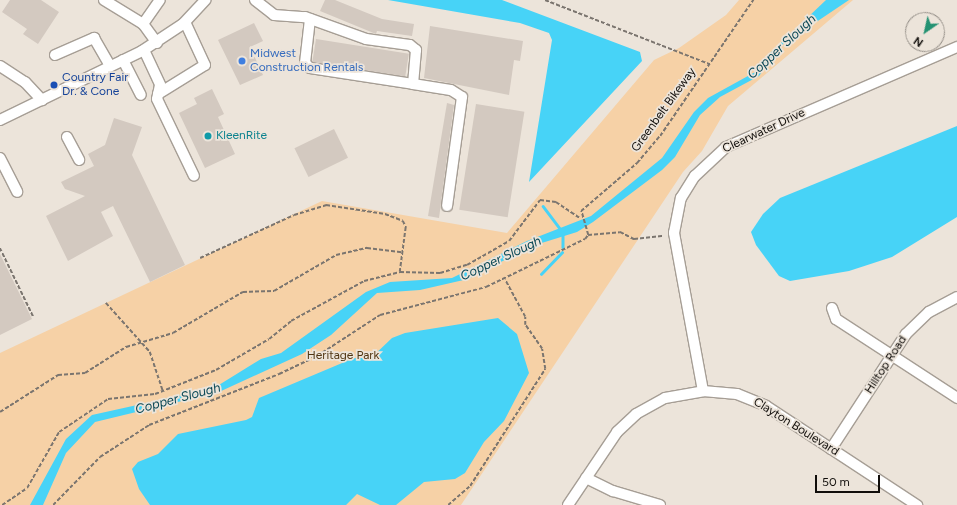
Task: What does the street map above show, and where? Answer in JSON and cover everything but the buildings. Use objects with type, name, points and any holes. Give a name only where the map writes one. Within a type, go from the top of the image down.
[{"type":"street","points":[[104,0],[143,24],[157,42]]},
{"type":"street","points":[[143,24],[160,0]]},
{"type":"street","points":[[0,120],[144,50],[185,22],[205,0]]},
{"type":"street","points":[[255,0],[274,15],[310,19],[366,39],[410,45],[416,50],[413,84]]},
{"type":"street","points":[[310,19],[305,63],[310,68],[451,90],[462,97],[447,206]]},
{"type":"street","points":[[158,94],[205,65],[185,22]]},
{"type":"street","points":[[55,55],[94,38],[110,66]]},
{"type":"street","name":"Clearwater Drive","points":[[703,391],[674,233],[678,208],[695,176],[726,147],[957,47]]},
{"type":"street","points":[[144,50],[160,85],[157,99],[194,176]]},
{"type":"street","points":[[123,60],[142,95]]},
{"type":"street","points":[[0,66],[25,82],[42,100]]},
{"type":"street","points":[[68,137],[79,160]]},
{"type":"street","points":[[0,158],[17,192]]},
{"type":"street","name":"Hilltop Road","points":[[832,449],[892,356],[915,324],[938,305],[957,297]]},
{"type":"street","points":[[832,308],[836,319],[957,398]]},
{"type":"street","name":"Clayton Boulevard","points":[[568,505],[617,432],[636,414],[671,396],[703,391],[752,399],[917,505]]},
{"type":"street","points":[[586,478],[613,491],[660,505]]},
{"type":"path","points":[[545,0],[709,64]]},
{"type":"path","name":"Greenbelt Bikeway","points":[[581,219],[581,211],[637,163],[660,136],[753,0]]},
{"type":"path","points":[[2,505],[27,488],[59,432],[71,421],[108,399],[163,391],[216,370],[269,339],[291,321],[364,281],[400,272],[440,273],[467,265],[509,241],[540,200],[556,202],[573,216],[581,219],[588,234]]},
{"type":"path","points":[[200,258],[294,215],[326,205],[385,214],[403,221],[406,227],[400,272]]},
{"type":"path","points":[[54,505],[100,457],[148,425],[279,374],[317,356],[380,315],[504,279],[588,234],[620,232],[634,239],[664,236]]},
{"type":"path","points":[[0,248],[33,316]]},
{"type":"path","points":[[0,412],[58,375],[85,373],[140,342],[180,329],[243,292],[274,291],[345,252],[367,248],[402,252]]},
{"type":"path","points":[[448,505],[470,486],[545,369],[542,349],[525,325],[525,317],[504,279]]},
{"type":"path","points":[[106,303],[140,342],[156,364],[163,391]]},
{"type":"green space","name":"Heritage Park","points":[[739,0],[853,0],[728,106],[702,151],[683,172],[461,505],[0,505],[0,353],[322,201],[507,233],[654,60],[679,48],[726,15]]},
{"type":"water","points":[[388,0],[502,0],[640,52],[642,61],[529,182],[552,40],[549,33],[520,23]]},
{"type":"water","name":"Copper Slough","points":[[826,0],[849,0],[782,45],[759,76],[720,97],[700,115],[675,157],[662,170],[593,222],[577,232],[532,246],[468,279],[420,290],[377,293],[331,335],[302,354],[219,392],[95,422],[66,453],[43,505],[30,505],[66,439],[92,415],[214,388],[261,359],[281,353],[366,292],[390,282],[452,278],[527,241],[591,216],[662,158],[694,112],[708,98],[757,71],[767,56]]},
{"type":"water","points":[[957,126],[957,217],[892,257],[849,271],[790,281],[779,276],[756,245],[751,232],[763,214],[780,198]]},
{"type":"water","points":[[498,318],[517,334],[529,373],[504,421],[484,442],[465,473],[455,479],[424,482],[396,505],[380,505],[357,494],[346,505],[150,505],[139,489],[132,469],[138,462],[158,454],[178,434],[246,420],[252,417],[259,398],[354,358],[371,358],[392,338],[405,333]]},
{"type":"waterway","points":[[543,206],[563,233],[563,247]]},
{"type":"waterway","points":[[541,274],[562,252]]},
{"type":"place","name":"Midwest Construction Rentals","points":[[242,61]]},
{"type":"place","name":"Country Fair Dr. & Cone","points":[[54,85]]},
{"type":"place","name":"KleenRite","points":[[208,136]]}]
